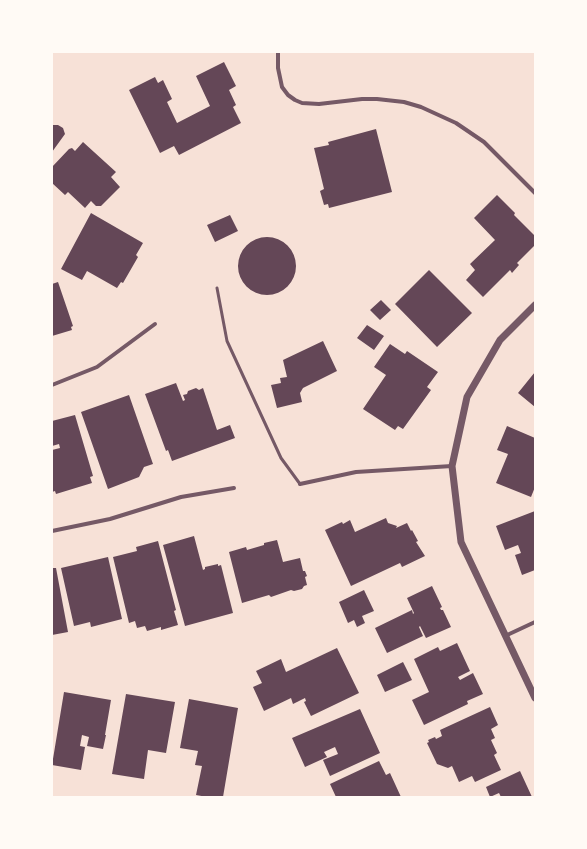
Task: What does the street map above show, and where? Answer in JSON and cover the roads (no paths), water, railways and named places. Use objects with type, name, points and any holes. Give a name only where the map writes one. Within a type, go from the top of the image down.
[{"type":"street","points":[[278,52],[278,68],[282,87],[295,100],[302,103],[315,104],[362,99],[377,99],[404,102],[421,107],[456,122],[478,138],[535,193]]},
{"type":"street","points":[[535,305],[500,340],[467,397],[452,466],[461,542],[535,698]]},
{"type":"street","points":[[52,385],[97,367],[155,324]]},
{"type":"street","points":[[300,484],[356,472],[452,466]]},
{"type":"street","points":[[52,531],[110,519],[181,496],[234,488]]},
{"type":"street","points":[[505,636],[535,622]]},
{"type":"lane","points":[[218,288],[229,346],[281,458],[300,484]]}]
